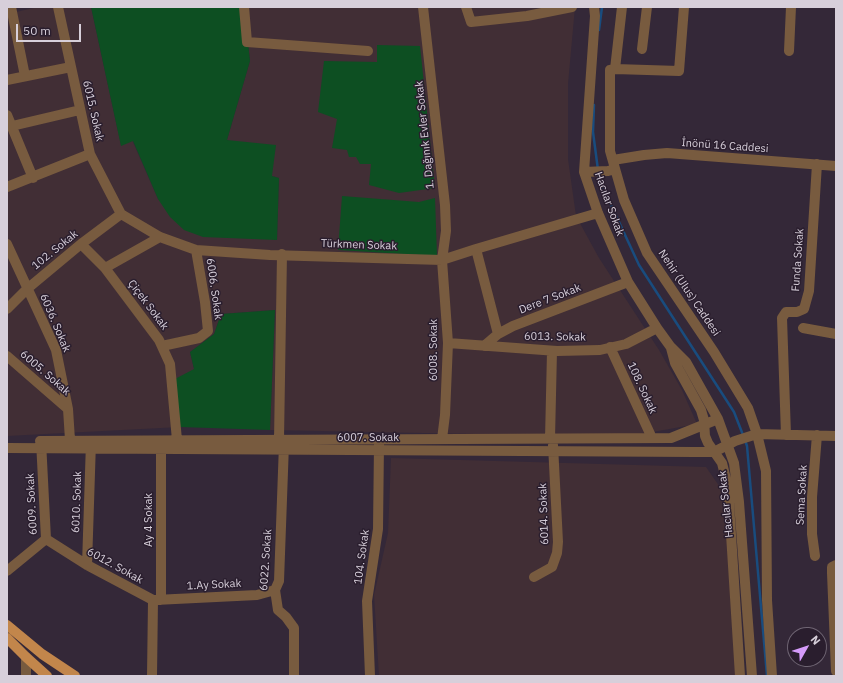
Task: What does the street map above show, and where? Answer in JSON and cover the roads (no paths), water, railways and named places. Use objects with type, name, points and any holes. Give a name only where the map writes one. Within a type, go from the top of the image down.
[{"type":"main road","points":[[7,625],[42,654],[75,676]]},
{"type":"main road","points":[[7,638],[47,676]]},
{"type":"street","points":[[11,7],[25,76]]},
{"type":"street","name":"6015. Sokak","points":[[58,7],[90,154],[122,214]]},
{"type":"street","points":[[244,7],[247,42],[368,51]]},
{"type":"street","name":"1. Dağınık Evler Sokak","points":[[423,7],[445,205],[446,231],[442,260]]},
{"type":"street","points":[[466,7],[470,22],[527,16],[572,7]]},
{"type":"street","name":"Hacılar Sokak","points":[[594,7],[595,16],[589,172],[598,213],[628,282],[670,346],[686,362],[732,443],[739,495],[752,676]]},
{"type":"street","points":[[622,7],[615,69],[679,71],[684,7]]},
{"type":"street","points":[[642,49],[647,7]]},
{"type":"street","points":[[789,51],[791,7]]},
{"type":"street","points":[[7,80],[71,67]]},
{"type":"street","name":"Nehir (Ulus) Caddesi","points":[[615,69],[610,70],[610,151],[612,167],[624,200],[647,253],[714,352],[748,408],[766,471],[767,600],[772,676]]},
{"type":"street","points":[[12,126],[80,110]]},
{"type":"street","points":[[7,115],[34,178]]},
{"type":"street","name":"İnönü 16 Caddesi","points":[[589,172],[612,167],[644,154],[667,153],[836,166]]},
{"type":"street","points":[[7,188],[90,154]]},
{"type":"street","name":"Funda Sokak","points":[[786,435],[782,318],[786,312],[797,312],[804,309],[810,291],[817,164]]},
{"type":"street","name":"Türkmen Sokak","points":[[122,214],[160,237],[196,250],[442,260],[598,213]]},
{"type":"street","name":"102. Sokak","points":[[7,309],[27,289],[81,244],[122,214]]},
{"type":"street","points":[[105,268],[160,237]]},
{"type":"street","name":"6036. Sokak","points":[[7,244],[56,350],[68,409],[70,440]]},
{"type":"street","name":"Çiçek Sokak","points":[[81,244],[105,268],[162,346],[170,364],[177,440]]},
{"type":"street","points":[[476,249],[498,334]]},
{"type":"street","name":"6006. Sokak","points":[[162,346],[199,338],[208,331],[205,302],[196,250]]},
{"type":"street","name":"6022. Sokak","points":[[282,254],[282,443],[279,581],[275,590],[278,610],[286,617],[294,628],[294,676]]},
{"type":"street","name":"6008. Sokak","points":[[442,260],[448,343],[445,416],[442,439]]},
{"type":"street","name":"Dere 7 Sokak","points":[[484,346],[498,334],[513,326],[628,282]]},
{"type":"street","name":"6013. Sokak","points":[[448,343],[552,351],[600,350],[626,344],[657,328]]},
{"type":"street","points":[[803,328],[836,334]]},
{"type":"street","name":"Hacılar Sokak","points":[[670,346],[675,363],[701,410],[704,420],[706,439],[722,463],[728,487],[740,676]]},
{"type":"street","name":"108. Sokak","points":[[610,347],[652,438]]},
{"type":"street","name":"6014. Sokak","points":[[534,577],[552,567],[557,553],[558,542],[551,439],[552,351]]},
{"type":"street","name":"6005. Sokak","points":[[7,356],[68,409]]},
{"type":"street","name":"6007. Sokak","points":[[379,445],[442,439],[671,438],[704,426],[718,419]]},
{"type":"street","points":[[755,435],[836,436]]},
{"type":"street","name":"6007. Sokak","points":[[161,444],[177,440],[658,453],[714,452],[732,443],[755,435]]},
{"type":"street","name":"Sema Sokak","points":[[815,556],[812,534],[812,497],[817,435]]},
{"type":"street","name":"6007. Sokak","points":[[7,448],[70,440],[91,444]]},
{"type":"street","name":"6007. Sokak","points":[[7,442],[41,444],[282,443]]},
{"type":"street","name":"6009. Sokak","points":[[7,571],[46,539],[41,444]]},
{"type":"street","name":"6010. Sokak","points":[[87,565],[91,444]]},
{"type":"street","name":"Ay 4 Sokak","points":[[152,676],[157,600],[161,444]]},
{"type":"street","name":"104. Sokak","points":[[370,676],[368,601],[378,528],[379,445]]},
{"type":"street","name":"6012. Sokak","points":[[46,539],[87,565],[157,600]]},
{"type":"street","points":[[836,565],[832,567],[832,573],[836,671]]},
{"type":"street","name":"1.Ay Sokak","points":[[157,600],[257,595],[275,590]]},
{"type":"street","points":[[26,657],[26,676]]},
{"type":"waterway","points":[[599,30],[602,7]]},
{"type":"waterway","points":[[594,105],[593,132],[598,170]]},
{"type":"waterway","points":[[598,175],[639,265],[734,412],[743,435]]},
{"type":"waterway","points":[[745,440],[747,446],[767,676]]}]
